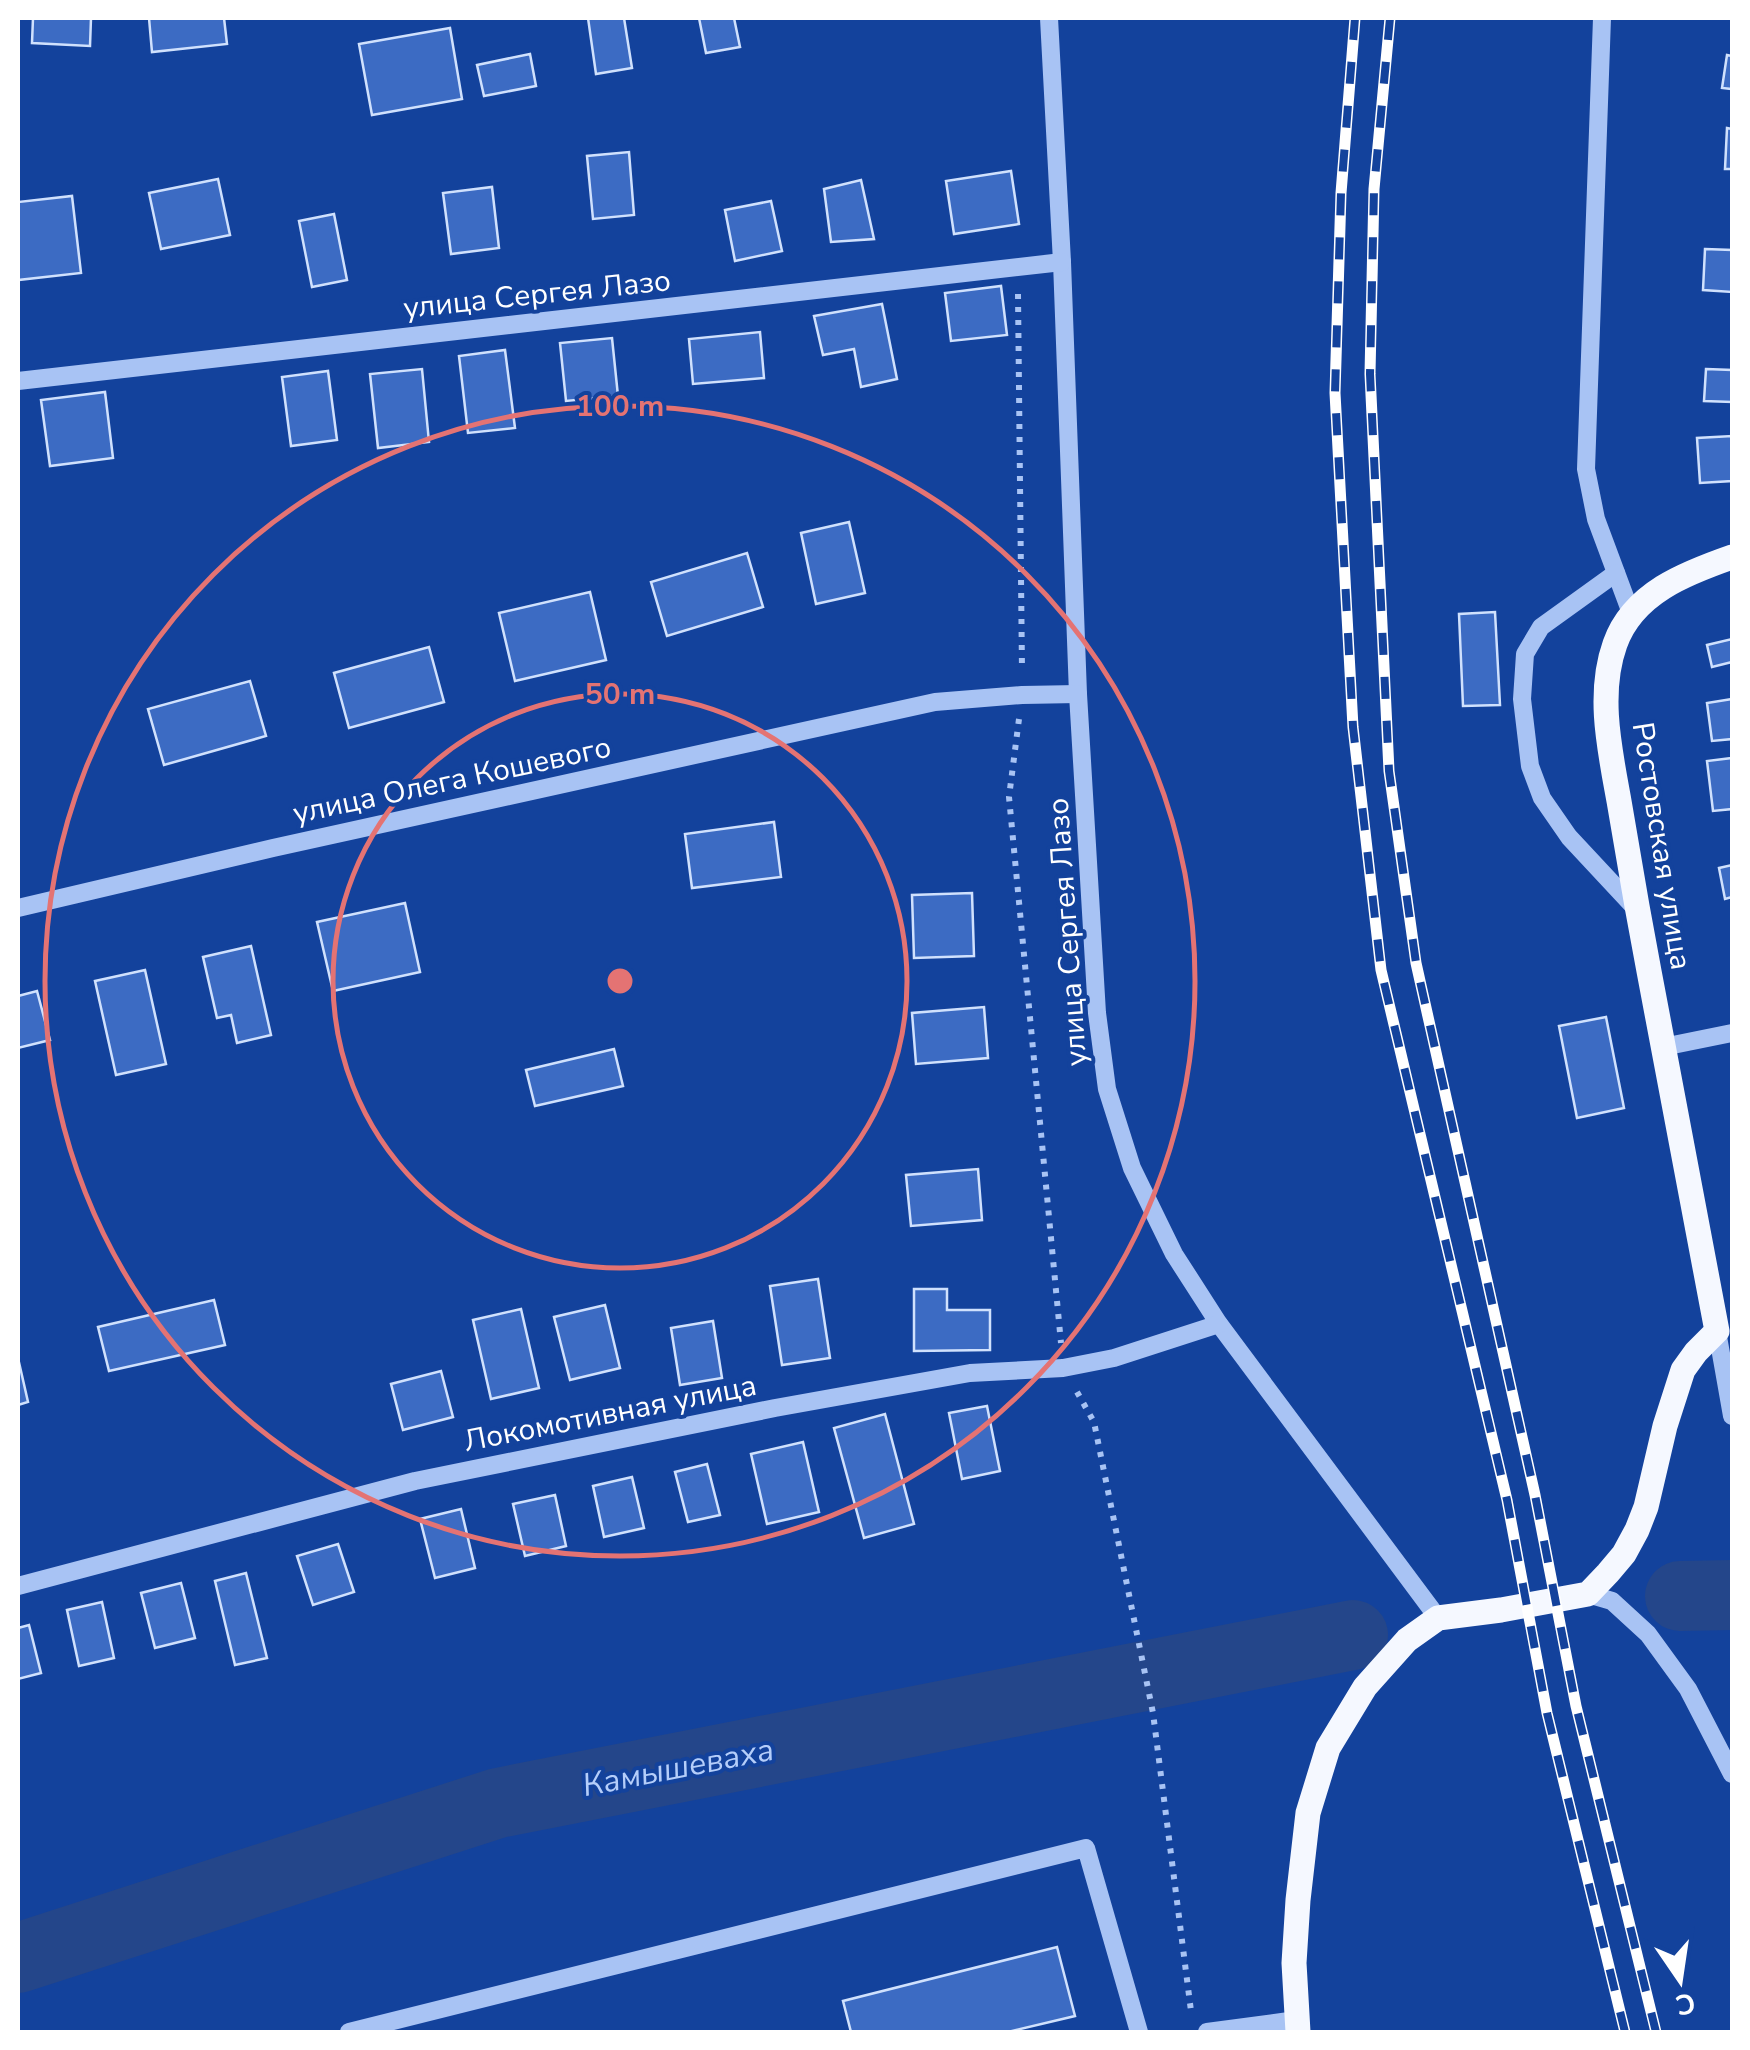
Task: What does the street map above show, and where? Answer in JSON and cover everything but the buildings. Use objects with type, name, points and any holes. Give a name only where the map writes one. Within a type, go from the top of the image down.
[{"type":"main road","points":[[1630,613],[1659,589],[1732,557]]},
{"type":"main road","name":"Ростовская улица","points":[[1630,613],[1615,644],[1606,686],[1608,739],[1717,1332]]},
{"type":"main road","points":[[1297,2026],[1294,1963],[1298,1900],[1308,1813],[1328,1748],[1365,1687],[1407,1640],[1438,1618],[1588,1594],[1624,1554],[1637,1530],[1683,1370],[1717,1332]]},
{"type":"street","name":"улица Сергея Лазо","points":[[1049,18],[1078,694],[1097,1013],[1107,1089],[1132,1168],[1174,1254],[1219,1324],[1438,1618]]},
{"type":"street","points":[[1602,18],[1586,469],[1596,520],[1630,613]]},
{"type":"street","name":"улица Сергея Лазо","points":[[18,381],[1062,262]]},
{"type":"street","points":[[1616,573],[1541,627],[1525,654],[1522,700],[1530,766],[1542,798],[1569,838],[1638,912]]},
{"type":"street","name":"улица Олега Кошевого","points":[[18,908],[935,702],[1078,694]]},
{"type":"street","points":[[1663,1048],[1732,1033]]},
{"type":"street","name":"Локомотивная улица","points":[[18,1586],[415,1481],[970,1373],[1063,1368],[1114,1358],[1219,1324]]},
{"type":"street","points":[[1717,1332],[1732,1416]]},
{"type":"street","points":[[1588,1594],[1612,1600],[1648,1634],[1688,1689],[1732,1774]]},
{"type":"street","points":[[349,2032],[1086,1848],[1139,2032]]},
{"type":"street","points":[[1207,2032],[1297,2026]]},
{"type":"path","points":[[1018,267],[1022,695],[1010,797],[1063,1368],[1094,1422],[1154,1713],[1192,2014]]},
{"type":"waterway","name":"Камышеваха","points":[[1680,1596],[1732,1595]]},
{"type":"waterway","name":"Камышеваха","points":[[18,1958],[498,1803],[1353,1635]]},
{"type":"railway","points":[[1355,18],[1341,193],[1335,393],[1353,727],[1381,970],[1507,1500],[1547,1713],[1625,2032]]},
{"type":"railway","points":[[1390,18],[1374,189],[1370,374],[1389,771],[1416,963],[1535,1495],[1576,1706],[1656,2032]]}]
